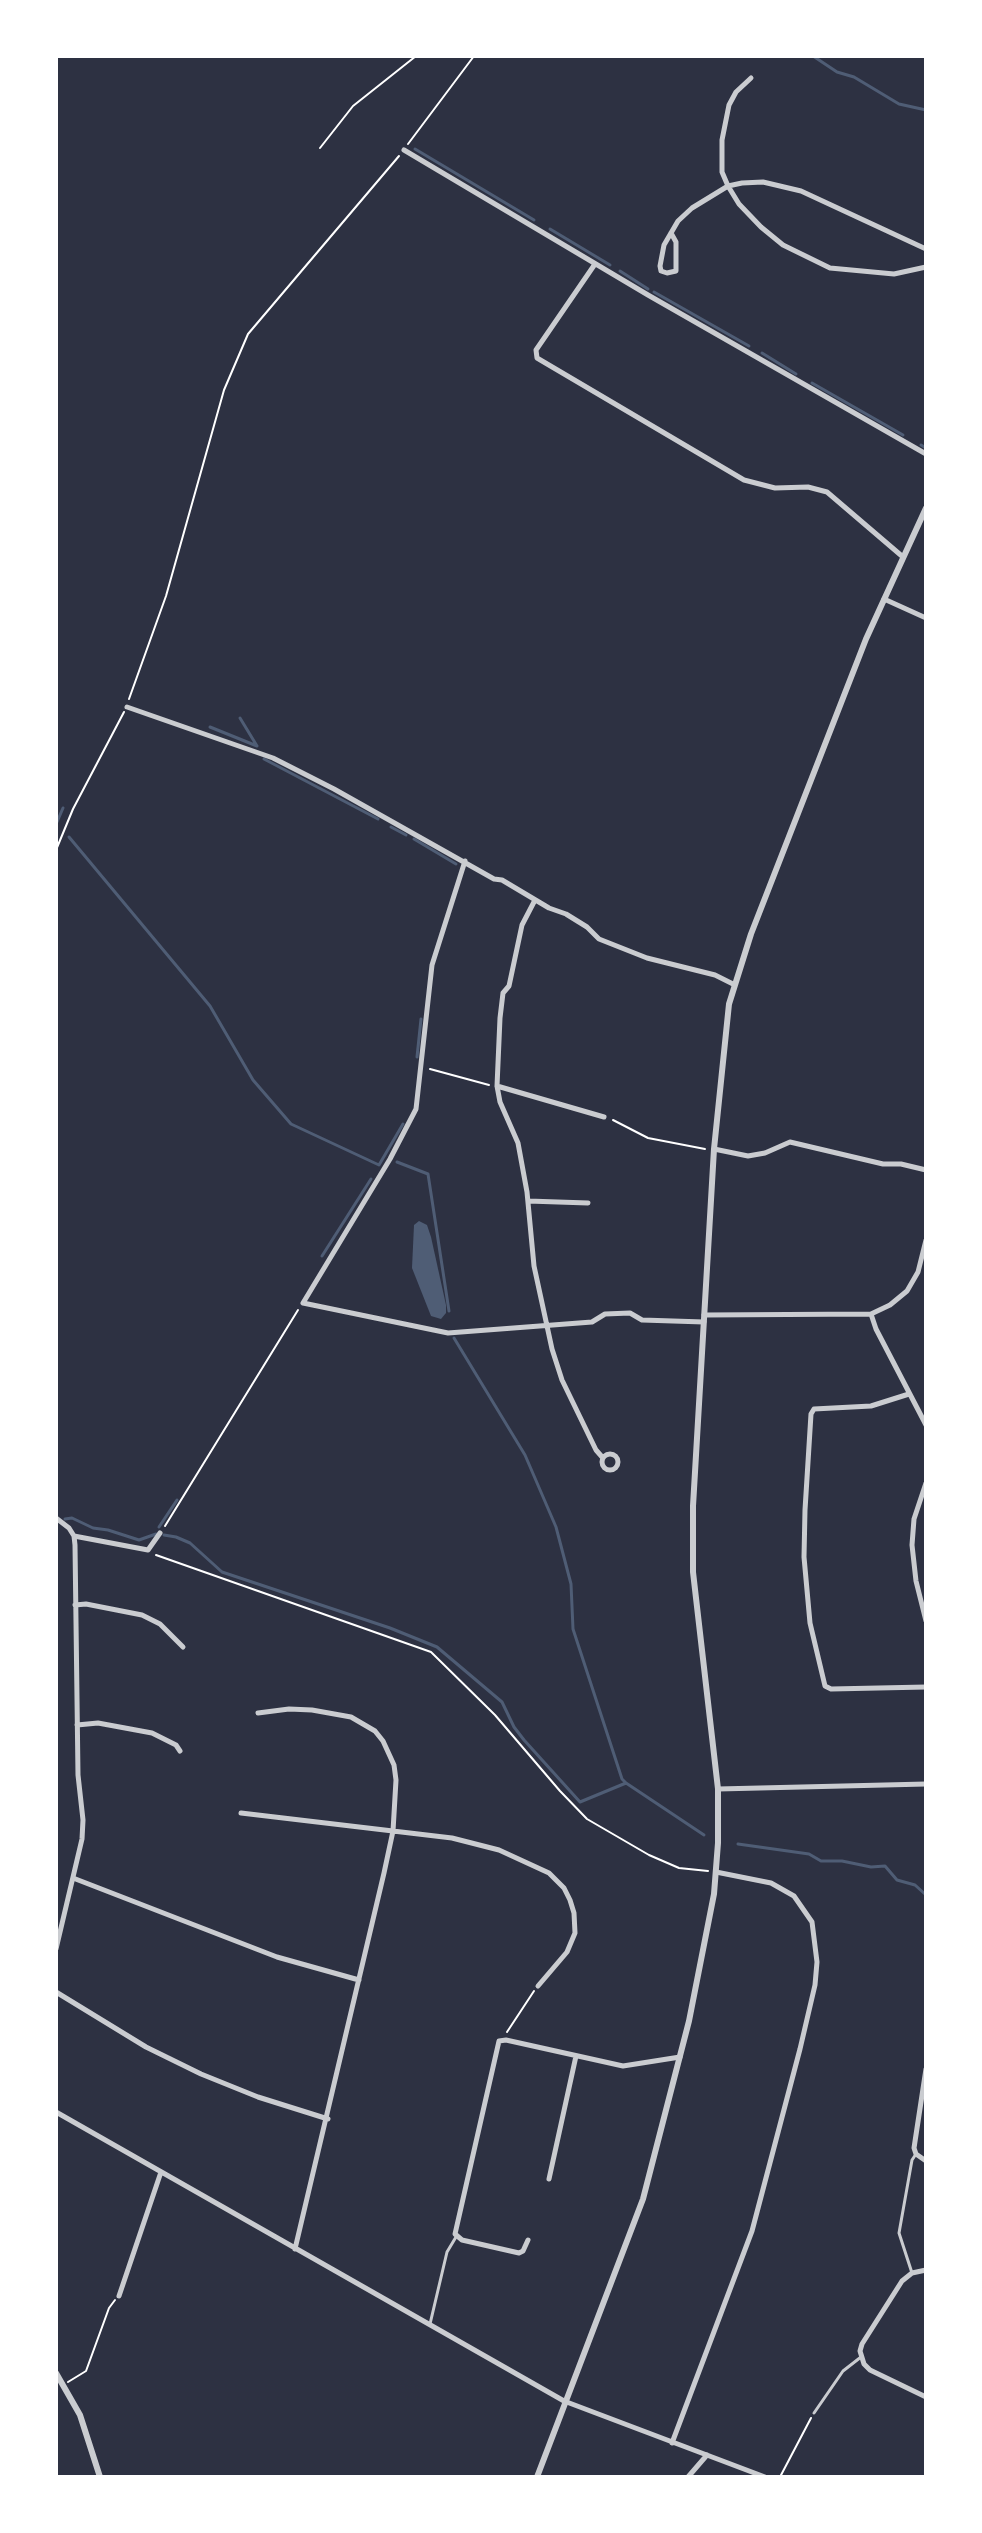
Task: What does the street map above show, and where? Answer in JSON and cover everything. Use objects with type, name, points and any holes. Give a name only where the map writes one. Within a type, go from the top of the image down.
[{"type":"street","points":[[751,78],[736,92],[724,121],[721,159],[728,186],[739,204],[783,245],[830,268],[894,274],[926,267]]},
{"type":"street","points":[[404,150],[926,454]]},
{"type":"street","points":[[671,233],[676,242],[676,271],[667,273],[661,271],[661,256],[671,233],[678,221],[707,197],[728,186],[763,182],[787,186],[926,249]]},
{"type":"street","points":[[595,264],[536,350],[537,358],[744,480],[775,488],[808,487],[827,492],[903,557]]},
{"type":"street","points":[[537,2477],[643,2199],[706,1947],[716,1872],[718,1789],[697,1612],[692,1540],[714,1149],[725,1027],[733,984],[884,599],[926,508]]},
{"type":"street","points":[[884,599],[926,618]]},
{"type":"street","points":[[127,707],[273,758],[566,914],[599,939],[647,958],[715,975],[733,984]]},
{"type":"street","points":[[465,861],[432,965],[413,1116],[303,1303],[448,1333],[592,1322],[605,1314],[630,1313],[642,1320],[871,1314],[890,1305],[907,1291],[918,1272],[926,1240]]},
{"type":"street","points":[[535,900],[522,925],[509,986],[503,993],[497,1086],[500,1102],[518,1143],[528,1201],[530,1240],[547,1326],[562,1380],[596,1450],[603,1458]]},
{"type":"street","points":[[497,1086],[604,1117]]},
{"type":"street","points":[[714,1149],[748,1156],[765,1153],[790,1142],[883,1164],[901,1164],[926,1170]]},
{"type":"street","points":[[528,1201],[588,1203]]},
{"type":"street","points":[[871,1314],[926,1425]]},
{"type":"street","points":[[909,1394],[871,1406],[814,1409],[811,1414],[805,1496],[804,1557],[810,1623],[825,1686],[831,1689],[926,1687]]},
{"type":"street","points":[[926,1483],[914,1519],[912,1545],[916,1581],[926,1621]]},
{"type":"street","points":[[56,1518],[74,1536],[148,1550],[160,1533]]},
{"type":"street","points":[[56,1949],[82,1839],[83,1820],[78,1775],[74,1536]]},
{"type":"street","points":[[75,1605],[86,1604],[142,1615],[160,1624],[183,1647]]},
{"type":"street","points":[[258,1713],[289,1709],[325,1711],[351,1717],[375,1731],[394,1765],[396,1795],[393,1831],[328,2119],[295,2249]]},
{"type":"street","points":[[77,1725],[98,1723],[152,1733],[176,1745],[180,1751]]},
{"type":"street","points":[[718,1789],[926,1784]]},
{"type":"street","points":[[241,1813],[452,1838],[499,1850],[549,1873],[564,1888],[574,1913],[575,1933],[567,1952],[538,1986]]},
{"type":"street","points":[[672,2443],[752,2231],[800,2049],[815,1985],[817,1962],[812,1922],[794,1896],[771,1883],[716,1872]]},
{"type":"street","points":[[73,1878],[277,1957],[359,1980]]},
{"type":"street","points":[[56,1992],[146,2047],[201,2074],[269,2101],[328,2119]]},
{"type":"street","points":[[528,2240],[519,2253],[456,2237],[454,2231],[496,2045],[502,2040],[623,2066],[680,2057]]},
{"type":"street","points":[[549,2179],[576,2056]]},
{"type":"street","points":[[926,2069],[914,2148],[916,2154],[926,2161]]},
{"type":"street","points":[[56,2112],[564,2401],[765,2477]]},
{"type":"street","points":[[119,2296],[161,2172]]},
{"type":"street","points":[[926,2270],[912,2273],[902,2281],[862,2344],[861,2357],[870,2370],[926,2397]]},
{"type":"street","points":[[56,2373],[86,2430],[100,2477]]},
{"type":"street","points":[[688,2477],[707,2455]]},
{"type":"lane","points":[[912,2273],[899,2233],[912,2160],[916,2154]]},
{"type":"lane","points":[[430,2324],[447,2252],[456,2237]]},
{"type":"lane","points":[[814,2413],[843,2371],[861,2357]]},
{"type":"path","points":[[320,148],[353,106],[416,56]]},
{"type":"path","points":[[127,707],[166,596],[224,390],[248,334],[404,150],[474,56]]},
{"type":"path","points":[[56,850],[73,809],[121,718]]},
{"type":"path","points":[[421,1067],[497,1086]]},
{"type":"path","points":[[604,1117],[648,1138],[714,1149]]},
{"type":"path","points":[[160,1533],[303,1303]]},
{"type":"path","points":[[148,1550],[396,1642],[431,1652],[495,1715],[587,1819],[659,1860],[679,1868],[716,1872]]},
{"type":"path","points":[[502,2040],[538,1986]]},
{"type":"path","points":[[64,2384],[86,2371],[109,2308],[119,2296]]},
{"type":"path","points":[[780,2477],[814,2413]]},
{"type":"water","points":[[419,1221],[427,1225],[431,1237],[446,1305],[446,1313],[441,1319],[431,1316],[412,1268],[414,1225]]},
{"type":"waterway","points":[[813,56],[899,104],[926,110]]},
{"type":"waterway","points":[[415,149],[534,220]]},
{"type":"waterway","points":[[550,229],[610,265]]},
{"type":"waterway","points":[[620,271],[648,289]]},
{"type":"waterway","points":[[654,292],[749,346]]},
{"type":"waterway","points":[[762,353],[796,374]]},
{"type":"waterway","points":[[812,383],[903,435]]},
{"type":"waterway","points":[[921,445],[926,448]]},
{"type":"waterway","points":[[240,718],[257,746]]},
{"type":"waterway","points":[[210,727],[257,746]]},
{"type":"waterway","points":[[264,759],[378,819]]},
{"type":"waterway","points":[[57,822],[63,808]]},
{"type":"waterway","points":[[391,827],[406,835]]},
{"type":"waterway","points":[[69,837],[210,1006],[253,1080],[291,1124],[379,1165],[403,1124]]},
{"type":"waterway","points":[[414,839],[456,864]]},
{"type":"waterway","points":[[417,1057],[421,1019]]},
{"type":"waterway","points":[[397,1162],[428,1174],[449,1311]]},
{"type":"waterway","points":[[322,1256],[371,1179]]},
{"type":"waterway","points":[[454,1338],[525,1455],[556,1527],[571,1584],[573,1629],[622,1779],[626,1783]]},
{"type":"waterway","points":[[159,1527],[177,1500]]},
{"type":"waterway","points":[[65,1519],[72,1518],[93,1528],[139,1540],[156,1534]]},
{"type":"waterway","points":[[164,1535],[190,1543],[222,1572],[390,1628],[437,1647],[502,1702],[524,1740],[580,1802],[626,1783],[704,1835]]},
{"type":"waterway","points":[[738,1844],[809,1854],[821,1861],[885,1866],[897,1880],[915,1885],[926,1895]]}]
